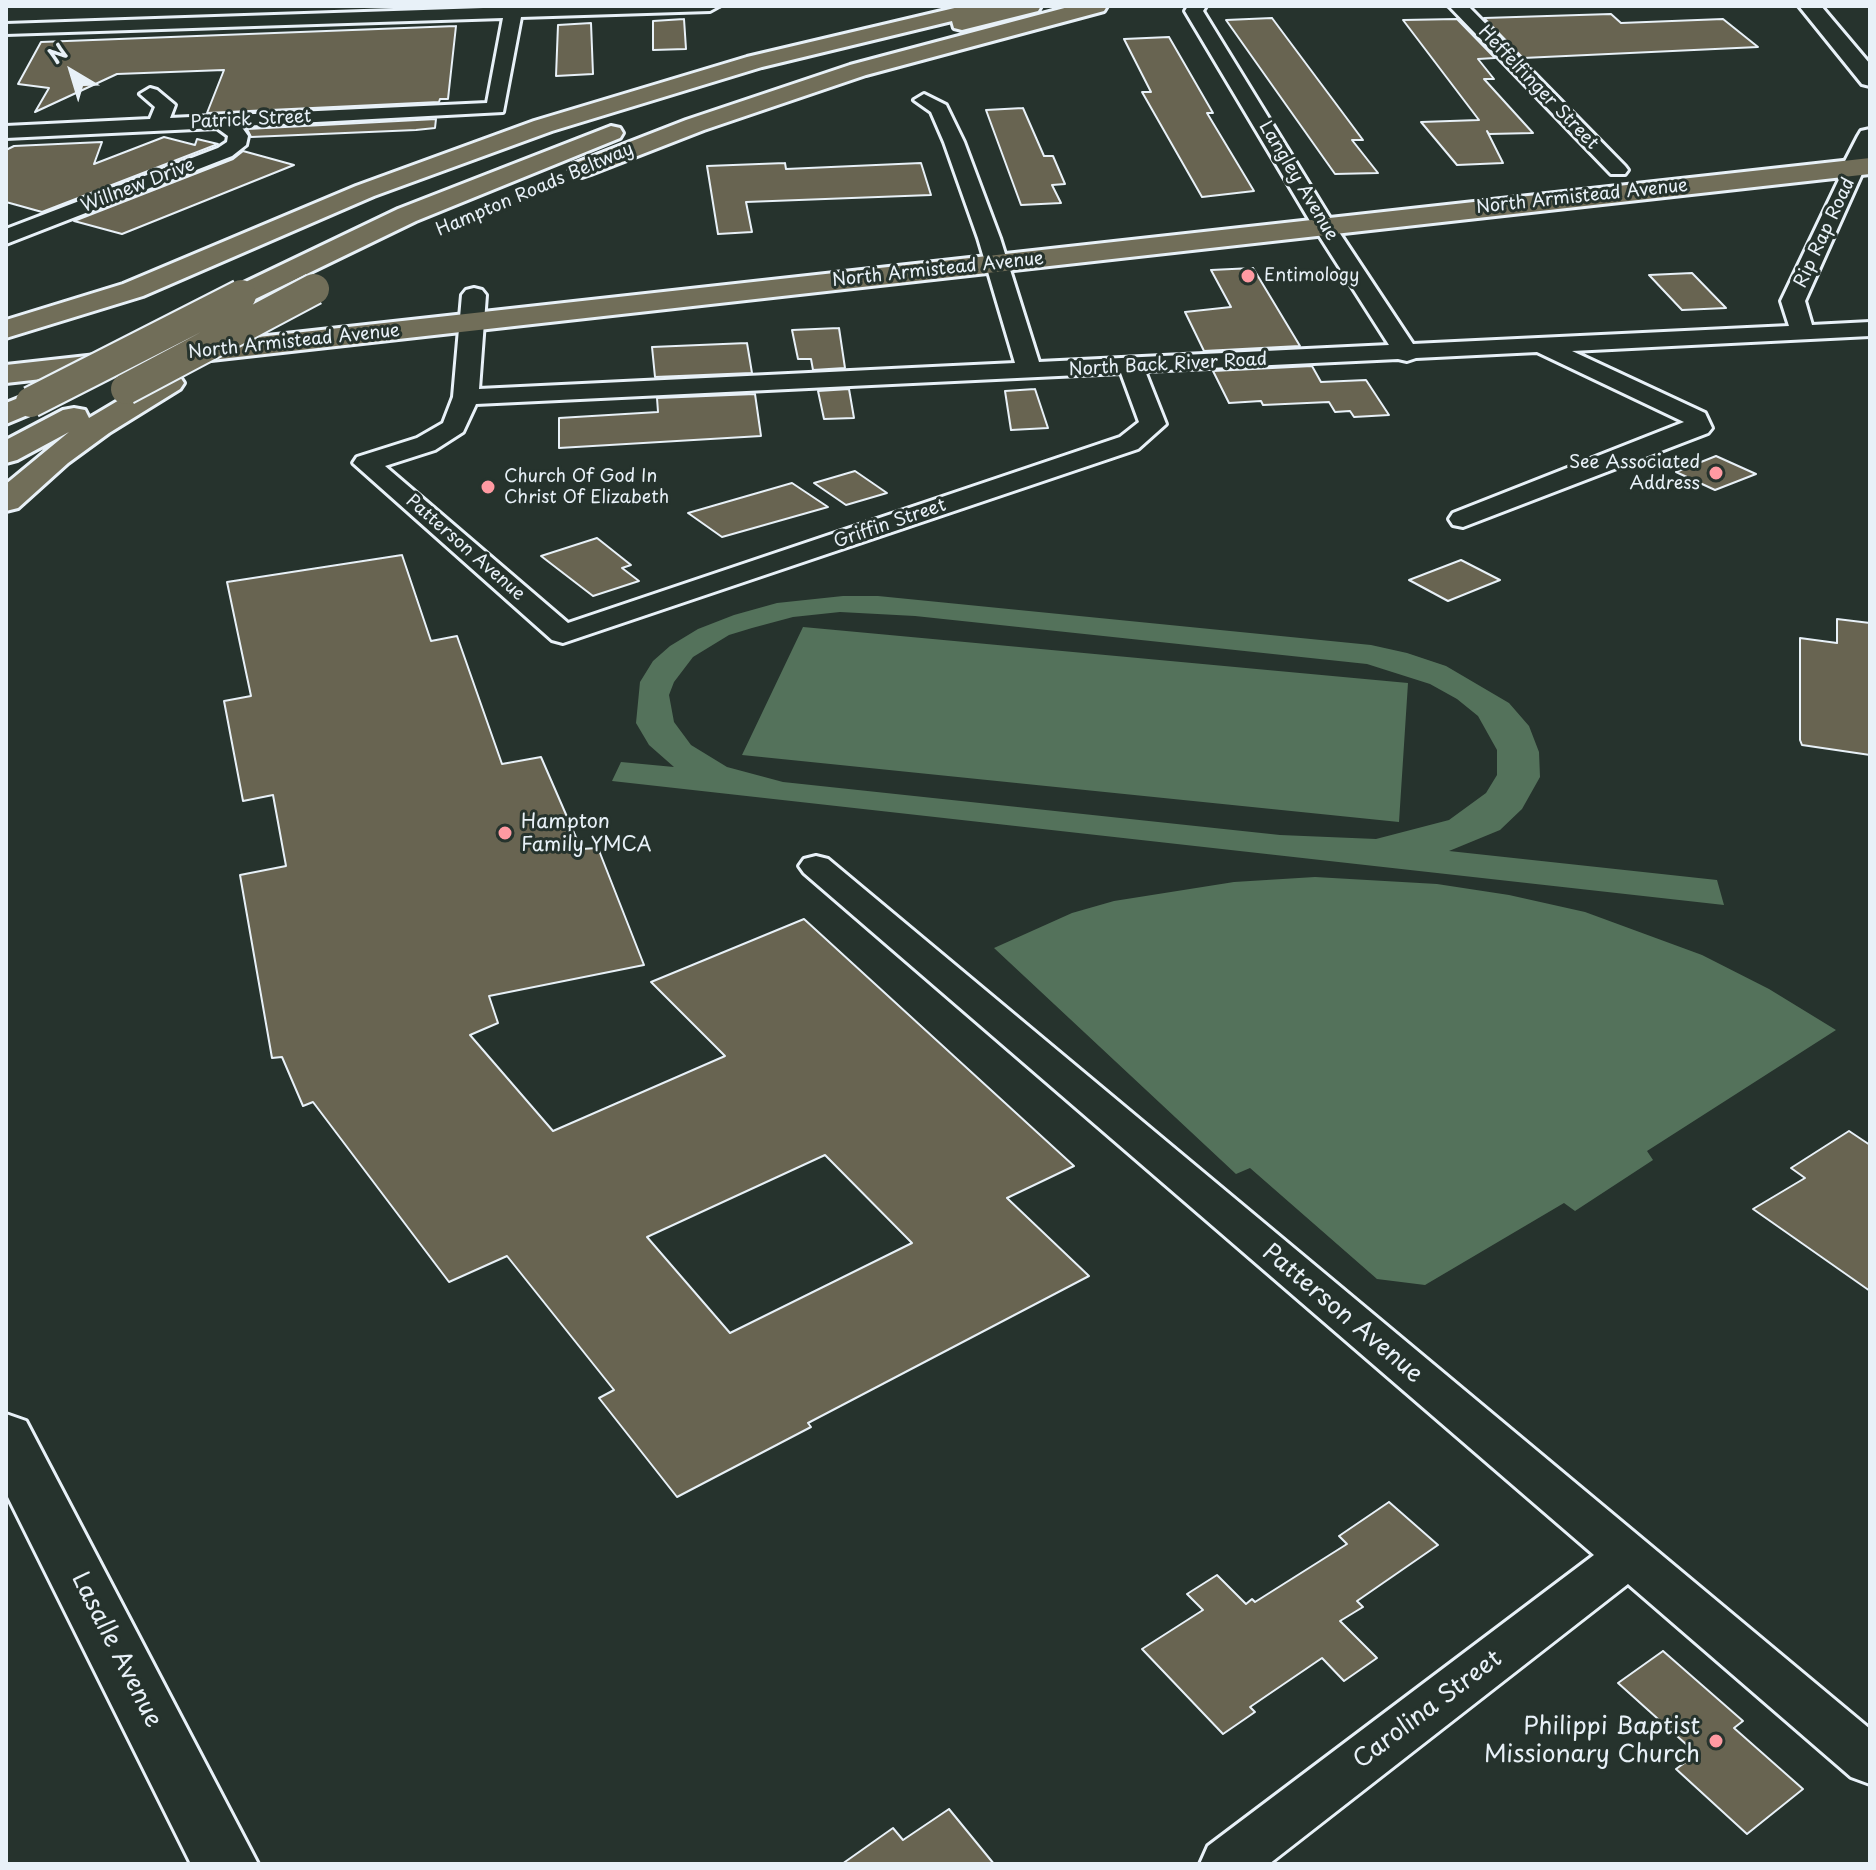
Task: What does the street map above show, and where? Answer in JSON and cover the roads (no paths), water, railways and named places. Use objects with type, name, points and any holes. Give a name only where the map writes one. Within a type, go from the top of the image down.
[{"type":"main road","points":[[6,329],[133,290],[365,191],[543,126],[755,62],[990,6]]},
{"type":"main road","name":"Hampton Roads Beltway","points":[[18,408],[341,245],[473,186],[657,116],[847,55],[1030,6]]},
{"type":"main road","name":"Hampton Roads Beltway","points":[[470,215],[695,125],[782,95],[950,44],[1096,6]]},
{"type":"main road","points":[[1810,6],[1870,79]]},
{"type":"main road","name":"North Armistead Avenue","points":[[1317,215],[1618,170],[1866,151]]},
{"type":"main road","name":"North Armistead Avenue","points":[[6,374],[473,309],[1866,151]]},
{"type":"main road","name":"North Armistead Avenue","points":[[895,249],[993,251]]},
{"type":"main road","points":[[6,453],[341,276]]},
{"type":"main road","name":"North Armistead Avenue","points":[[445,299],[473,309],[505,292]]},
{"type":"main road","name":"North Armistead Avenue","points":[[6,350],[402,304]]},
{"type":"main road","points":[[6,501],[57,456],[98,426],[196,368],[238,330]]},
{"type":"main road","name":"Lasalle Avenue","points":[[6,1436],[225,1864]]},
{"type":"street","points":[[6,29],[710,6]]},
{"type":"street","name":"Langley Avenue","points":[[1197,6],[1194,11],[1317,215],[1407,354]]},
{"type":"street","name":"Heffelfinger Street","points":[[1458,6],[1618,170]]},
{"type":"street","name":"Patrick Street","points":[[6,132],[496,108],[513,12]]},
{"type":"street","points":[[150,94],[165,105],[158,124]]},
{"type":"street","points":[[924,100],[939,109],[949,131],[993,251],[1030,371]]},
{"type":"street","name":"Willnew Drive","points":[[6,237],[231,149],[239,140],[238,136],[232,127],[219,121]]},
{"type":"street","name":"Rip Rap Road","points":[[1803,333],[1793,301],[1866,151]]},
{"type":"street","points":[[466,397],[473,309]]},
{"type":"street","name":"North Back River Road","points":[[466,397],[1407,354],[1870,329]]},
{"type":"street","points":[[1463,519],[1699,428],[1696,418],[1541,345]]},
{"type":"street","name":"Griffin Street","points":[[563,634],[1129,443],[1153,424],[1131,366]]},
{"type":"street","name":"Patterson Avenue","points":[[466,397],[454,427],[426,444],[366,463],[563,634]]},
{"type":"street","name":"Patterson Avenue","points":[[816,866],[1870,1761]]},
{"type":"street","name":"Carolina Street","points":[[1227,1864],[1629,1556]]},
{"type":"place","name":"Entimology","points":[[1248,276]]},
{"type":"place","name":"See Associated Address","points":[[1716,473]]},
{"type":"place","name":"Church Of God In Christ Of Elizabeth","points":[[488,487]]},
{"type":"place","name":"Hampton Family YMCA","points":[[505,833]]},
{"type":"place","name":"Philippi Baptist Missionary Church","points":[[1716,1741]]}]
